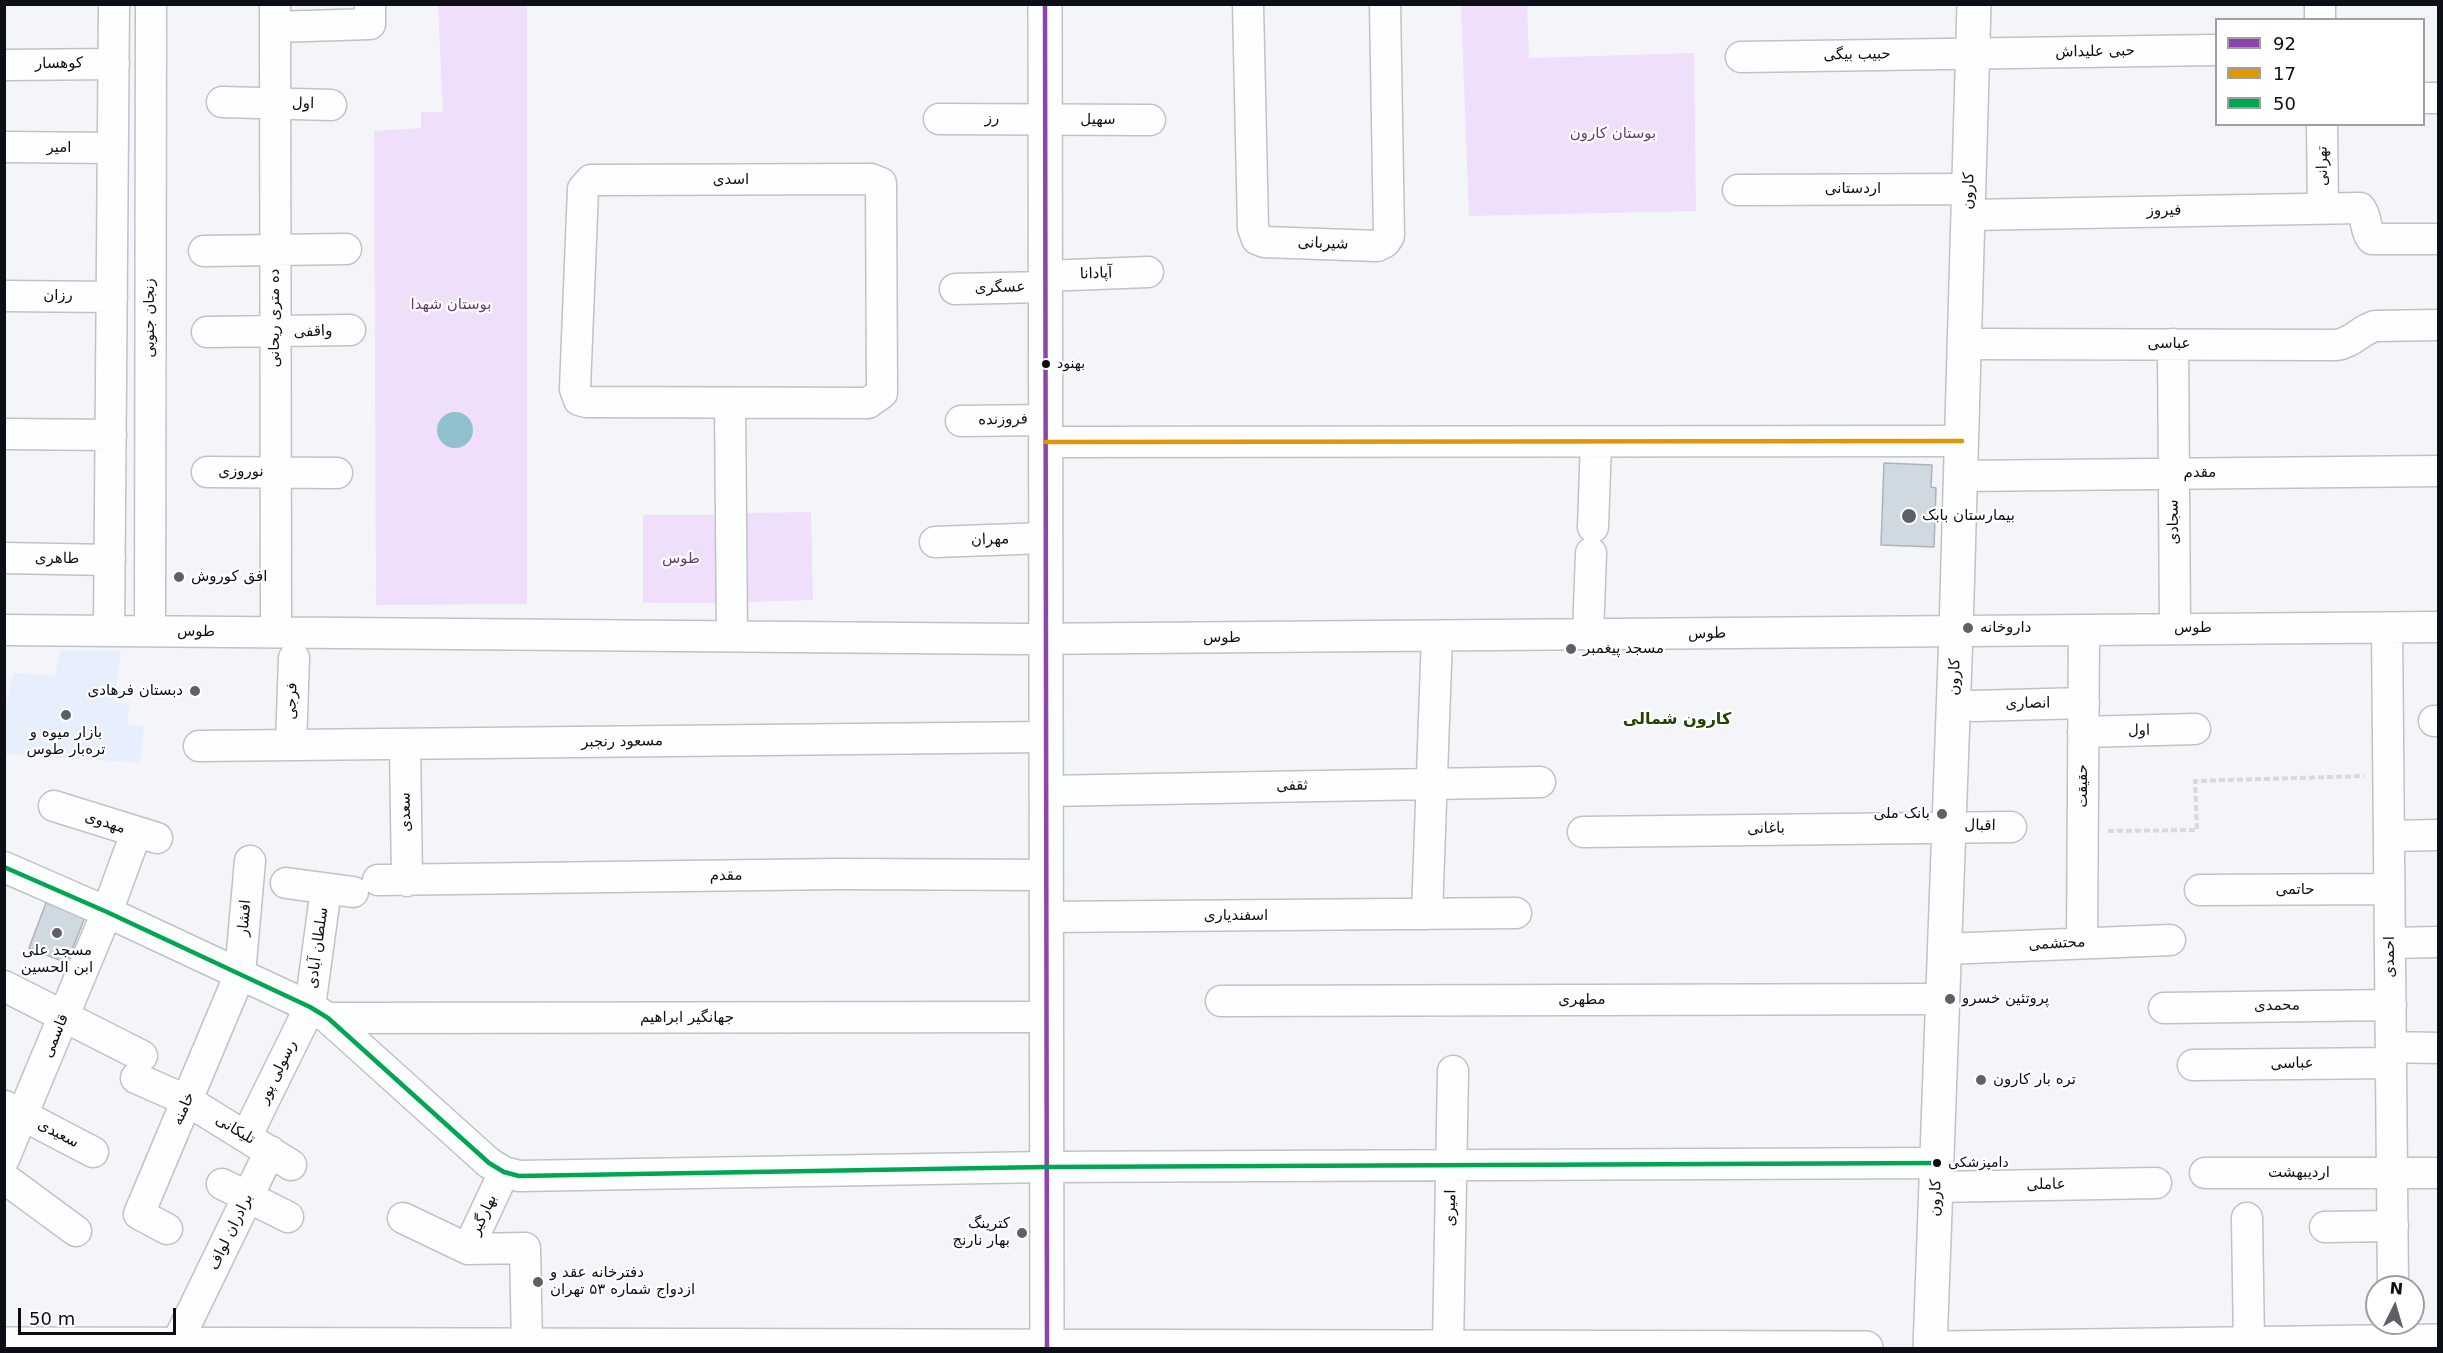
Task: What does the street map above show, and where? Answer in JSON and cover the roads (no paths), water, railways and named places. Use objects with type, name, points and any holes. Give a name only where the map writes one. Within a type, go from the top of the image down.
[{"type":"main road","points":[[1045,4],[1047,1347]]},
{"type":"main road","name":"کارون","points":[[1930,1348],[1956,632],[1974,4]]},
{"type":"main road","points":[[1946,1348],[2167,1347],[2249,1344],[2318,1346],[2382,1335]]},
{"type":"main road","points":[[2405,1335],[2439,1341]]},
{"type":"main road","points":[[4,1344],[87,1347],[527,1345],[1866,1348]]},
{"type":"street","points":[[110,631],[114,4]]},
{"type":"street","name":"زنجان جنوبی","points":[[150,4],[150,631]]},
{"type":"street","points":[[275,16],[370,24],[370,4]]},
{"type":"street","name":"شیربانی","points":[[1248,4],[1253,228],[1257,239],[1264,242],[1377,246],[1385,242],[1389,236],[1385,4]]},
{"type":"street","name":"ده متری ریحانی","points":[[275,16],[276,632]]},
{"type":"street","name":"حبی علیداش","points":[[1973,54],[2215,50]]},
{"type":"street","name":"حبیب بیگی","points":[[1742,57],[1973,54]]},
{"type":"street","name":"کوهسار","points":[[4,65],[114,64]]},
{"type":"street","name":"اول","points":[[222,102],[331,105]]},
{"type":"street","name":"رز","points":[[939,119],[1045,120]]},
{"type":"street","name":"سهیل","points":[[1045,120],[1150,120]]},
{"type":"street","name":"تهرانی","points":[[2322,126],[2324,208]]},
{"type":"street","name":"امیر","points":[[4,147],[113,148]]},
{"type":"street","name":"اسدی","points":[[871,179],[881,183],[882,393],[868,403],[730,403],[586,402],[579,400],[575,388],[585,184],[591,180],[871,179]]},
{"type":"street","name":"اردستانی","points":[[1738,190],[1969,202]]},
{"type":"street","name":"فیروز","points":[[1969,202],[2360,208],[2365,213],[2368,234],[2372,239],[2439,239]]},
{"type":"street","points":[[204,251],[346,249]]},
{"type":"street","name":"آپادانا","points":[[1045,282],[1148,272]]},
{"type":"street","name":"عسگری","points":[[955,289],[1045,282]]},
{"type":"street","name":"رزان","points":[[4,296],[112,297]]},
{"type":"street","name":"عباسی","points":[[1965,344],[2336,345],[2348,344],[2368,328],[2439,325]]},
{"type":"street","name":"واقفی","points":[[275,333],[350,330]]},
{"type":"street","points":[[207,332],[275,333]]},
{"type":"street","name":"سجادی","points":[[2173,344],[2175,628]]},
{"type":"street","points":[[730,403],[732,636]]},
{"type":"street","name":"فروزنده","points":[[961,421],[1045,431],[1596,442],[1962,441]]},
{"type":"street","points":[[4,434],[111,435]]},
{"type":"street","points":[[1588,635],[1596,442]]},
{"type":"street","name":"مقدم","points":[[1961,476],[2439,471]]},
{"type":"street","name":"نوروزی","points":[[207,472],[337,472]]},
{"type":"street","name":"مهران","points":[[935,542],[1045,538]]},
{"type":"street","name":"طاهری","points":[[4,558],[110,560]]},
{"type":"street","name":"طوس","points":[[4,630],[1045,639],[2439,627]]},
{"type":"street","name":"احمدی","points":[[2387,628],[2393,1275]]},
{"type":"street","name":"حقیقت","points":[[2082,943],[2084,630]]},
{"type":"street","points":[[1427,914],[1437,636]]},
{"type":"street","name":"فرجی","points":[[291,745],[294,658]]},
{"type":"street","name":"انصاری","points":[[1973,705],[2084,703]]},
{"type":"street","name":"اول","points":[[2084,732],[2195,729]]},
{"type":"street","name":"مسعود رنجبر","points":[[199,746],[1045,737]]},
{"type":"street","name":"سعدی","points":[[366,886],[405,744]]},
{"type":"street","name":"ثقفی","points":[[1045,791],[1540,782]]},
{"type":"street","name":"مهدوی","points":[[54,806],[147,835]]},
{"type":"street","name":"اقبال","points":[[1949,826],[2011,827]]},
{"type":"street","name":"باغانی","points":[[1583,832],[1949,826]]},
{"type":"street","name":"قاسمی","points":[[4,1159],[14,1110],[64,1016],[107,912],[147,835]]},
{"type":"street","points":[[2389,836],[2439,835]]},
{"type":"street","name":"افشار","points":[[240,974],[250,861]]},
{"type":"street","points":[[4,867],[107,912],[319,1013],[489,1163],[504,1172]]},
{"type":"street","name":"مقدم","points":[[366,886],[838,874],[1045,875]]},
{"type":"street","name":"سلطان آبادی","points":[[286,883],[366,886],[319,1013]]},
{"type":"street","name":"حاتمی","points":[[2200,890],[2390,889]]},
{"type":"street","name":"اسفندیاری","points":[[1045,917],[1516,914]]},
{"type":"street","name":"محتشمی","points":[[1945,949],[2170,940]]},
{"type":"street","points":[[2390,943],[2439,942]]},
{"type":"street","name":"خامنه","points":[[167,1229],[140,1214],[240,974]]},
{"type":"street","name":"تلیکانی","points":[[4,986],[64,1016],[188,1101],[269,1151]]},
{"type":"street","name":"مطهری","points":[[1221,1001],[1943,999]]},
{"type":"street","name":"محمدی","points":[[2164,1008],[2391,1005]]},
{"type":"street","name":"جهانگیر ابراهیم","points":[[319,1013],[1046,1017]]},
{"type":"street","name":"رسولی پور","points":[[269,1151],[261,1076],[319,1013]]},
{"type":"street","name":"عباسی","points":[[2193,1065],[2391,1055],[2439,1048]]},
{"type":"street","name":"امیری","points":[[1448,1346],[1453,1071]]},
{"type":"street","name":"سعیدی","points":[[14,1110],[93,1152]]},
{"type":"street","name":"برادران لواف","points":[[187,1346],[235,1190],[269,1151]]},
{"type":"street","name":"عاملی","points":[[504,1172],[531,1177],[1046,1167],[1451,1165],[1936,1175],[2156,1183]]},
{"type":"street","name":"بهارگیر","points":[[504,1172],[468,1249],[525,1248],[527,1345]]},
{"type":"street","name":"اردیبهشت","points":[[2205,1173],[2392,1173]]},
{"type":"street","points":[[2392,1173],[2439,1173]]},
{"type":"street","points":[[4,1178],[76,1231]]},
{"type":"street","points":[[235,1190],[288,1217]]},
{"type":"street","points":[[403,1218],[468,1249]]},
{"type":"street","points":[[2247,1218],[2249,1344]]},
{"type":"street","points":[[2325,1227],[2393,1226]]},
{"type":"water","points":[[455,412],[468,417],[473,430],[468,443],[455,448],[442,443],[437,430],[442,417]]},
{"type":"place","name":"بهنود","points":[[1046,364]]},
{"type":"place","name":"بیمارستان بابک","points":[[1909,516]]},
{"type":"place","name":"افق کوروش","points":[[179,577]]},
{"type":"place","name":"داروخانه","points":[[1968,628]]},
{"type":"place","name":"مسجد پیغمبر","points":[[1571,649]]},
{"type":"place","name":"دبستان فرهادی","points":[[195,691]]},
{"type":"place","name":"بازار میوه و تره‌بار طوس","points":[[66,715]]},
{"type":"place","name":"بانک ملی","points":[[1942,814]]},
{"type":"place","name":"مسجد علی ابن الحسین","points":[[57,933]]},
{"type":"place","name":"پروتئین خسرو","points":[[1950,999]]},
{"type":"place","name":"تره بار کارون","points":[[1981,1080]]},
{"type":"place","name":"دامپزشکی","points":[[1937,1163]]},
{"type":"place","name":"کترینگ بهار نارنج","points":[[1022,1233]]},
{"type":"place","name":"دفترخانه عقد و ازدواج شماره ۵۳ تهران","points":[[538,1282]]},
{"type":"district","name":"کارون شمالی","points":[[1677,720]]},
{"type":"park label","name":"بوستان کارون","points":[[1613,134]]},
{"type":"park label","name":"بوستان شهدا","points":[[451,305]]}]
